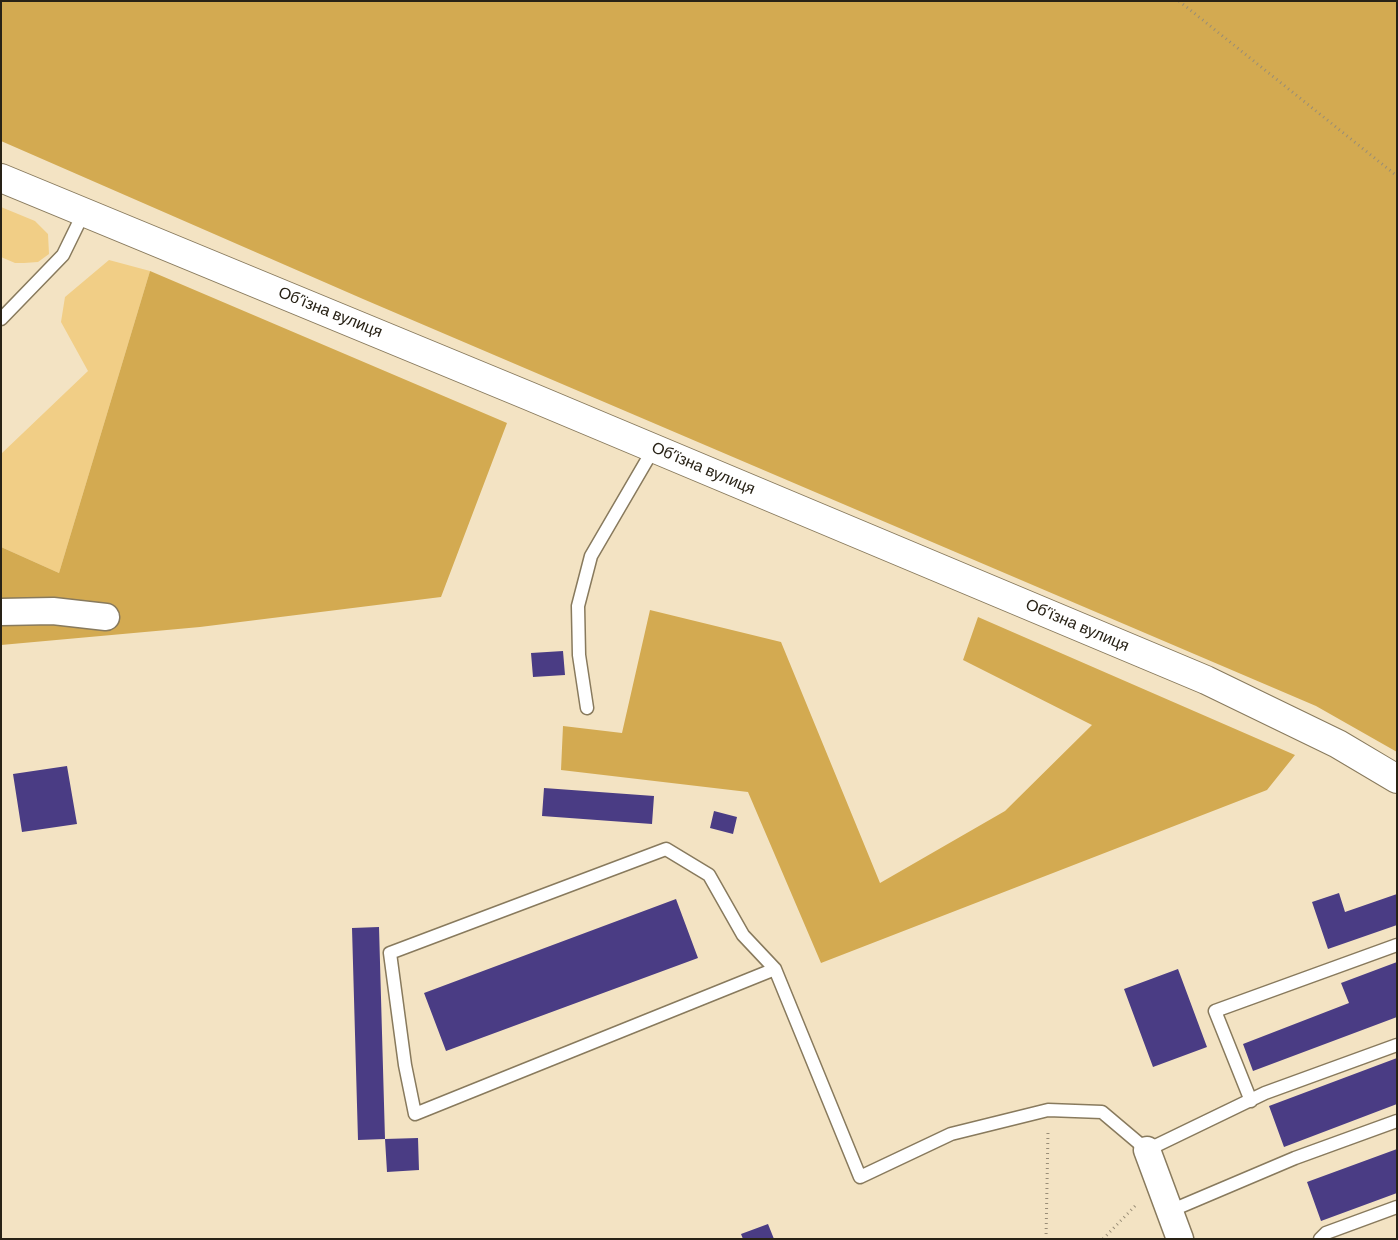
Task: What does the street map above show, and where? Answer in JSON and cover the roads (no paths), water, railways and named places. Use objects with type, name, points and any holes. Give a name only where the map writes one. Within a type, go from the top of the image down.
[{"type":"main road","name":"Об’їзна вулиця","points":[[1,178],[654,448],[1206,680],[1338,744],[1397,779]]},
{"type":"street","points":[[1,612],[54,611],[106,617]]},
{"type":"street","points":[[1147,1150],[1180,1239]]},
{"type":"lane","points":[[1,319],[63,255],[84,212]]},
{"type":"lane","points":[[587,708],[579,655],[578,606],[584,581],[591,556],[654,448]]},
{"type":"lane","points":[[776,969],[415,1114],[405,1065],[390,953],[666,850],[709,875],[743,934],[776,969],[860,1177],[951,1134],[1048,1110],[1102,1112],[1147,1150],[1251,1101],[1397,1045]]},
{"type":"lane","points":[[1251,1101],[1215,1011],[1397,945]]},
{"type":"lane","points":[[1170,1211],[1295,1158],[1397,1121]]},
{"type":"lane","points":[[1320,1239],[1326,1233],[1397,1207]]}]
